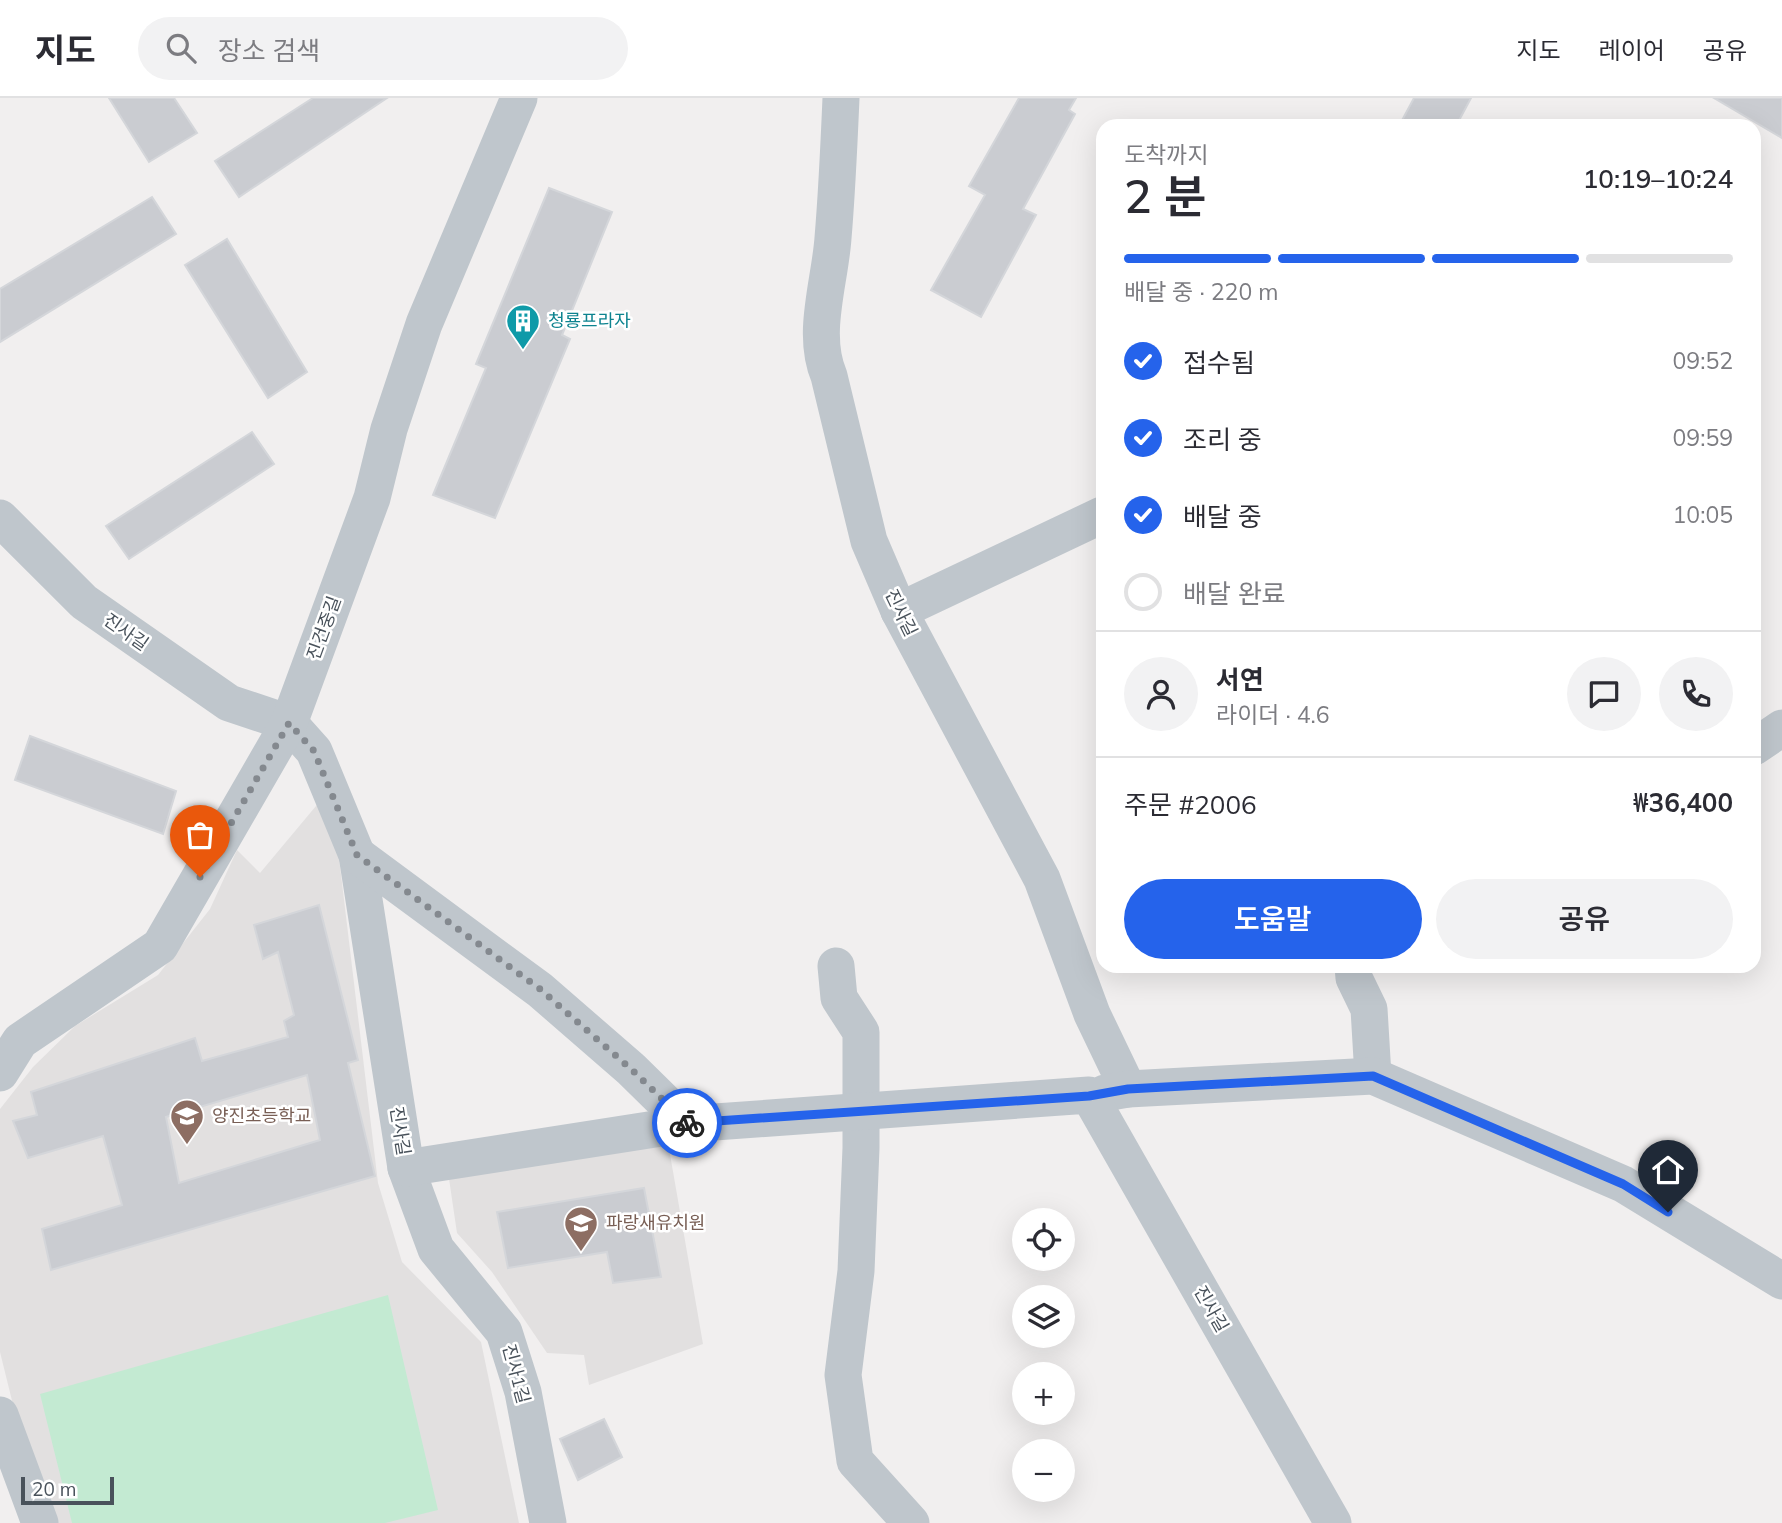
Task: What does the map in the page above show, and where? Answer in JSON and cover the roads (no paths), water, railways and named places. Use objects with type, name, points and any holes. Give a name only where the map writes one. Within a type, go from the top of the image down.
[{"type":"street","name":"진건중길","points":[[0,1073],[20,1041],[160,946],[289,723],[372,498],[389,429],[424,324],[519,98]]},
{"type":"street","name":"진사길","points":[[841,98],[833,240],[822,332],[822,358],[829,376],[869,541],[899,611],[1042,879],[1093,1014],[1128,1089]]},
{"type":"street","name":"진사길","points":[[0,518],[84,602],[229,703],[289,723],[314,751],[357,855],[406,1168],[687,1124],[1089,1096],[1128,1089],[1373,1076],[1623,1184],[1782,1281]]},
{"type":"street","points":[[899,611],[1096,518]]},
{"type":"street","points":[[1761,742],[1782,727]]},
{"type":"street","points":[[357,855],[540,989],[631,1069],[687,1124]]},
{"type":"street","points":[[836,966],[839,998],[861,1032],[856,1271],[843,1375],[855,1461],[911,1523]]},
{"type":"street","points":[[1354,973],[1369,1009],[1373,1076]]},
{"type":"street","name":"진사길","points":[[1089,1096],[1333,1523]]},
{"type":"street","name":"진사1길","points":[[406,1168],[436,1250],[504,1332],[523,1392],[548,1523]]},
{"type":"street","points":[[0,1415],[40,1523]]},
{"type":"place","name":"청룡프라자","points":[[523,351]]},
{"type":"place","name":"양진초등학교","points":[[187,1146]]},
{"type":"place","name":"파랑새유치원","points":[[581,1253]]}]
